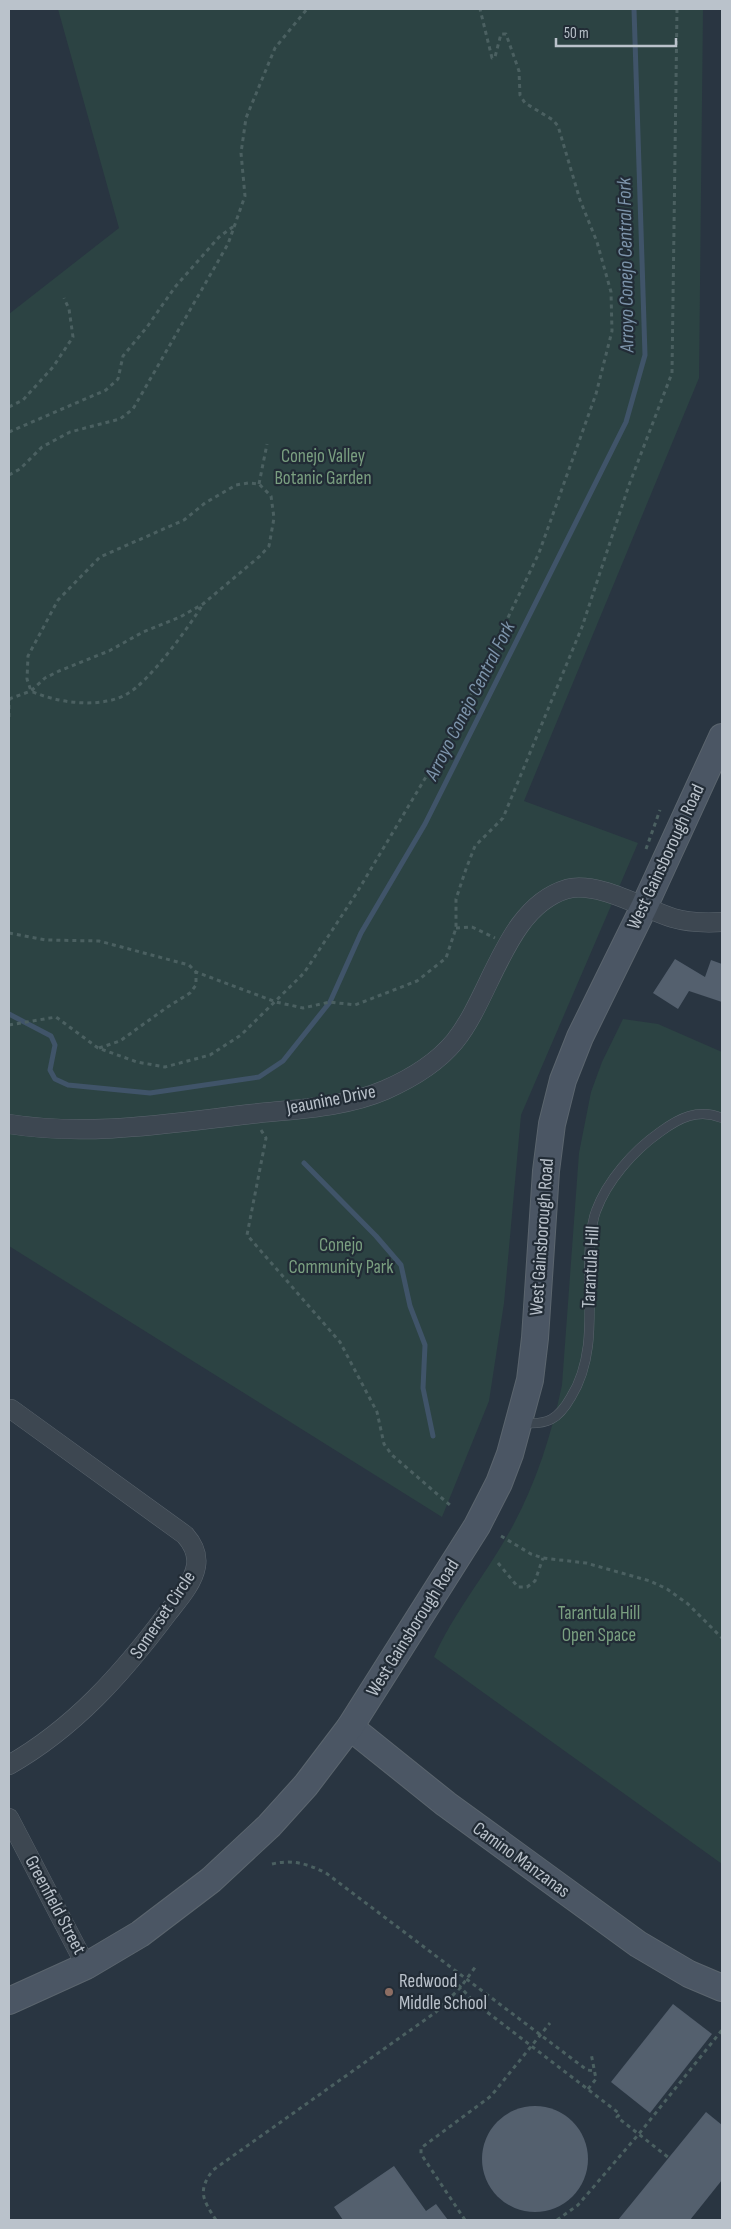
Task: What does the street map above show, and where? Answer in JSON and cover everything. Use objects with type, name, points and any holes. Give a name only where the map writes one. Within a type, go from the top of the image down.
[{"type":"street","name":"West Gainsborough Road","points":[[9,2001],[86,1966],[140,1934],[211,1880],[269,1826],[306,1785],[343,1736],[477,1526],[499,1483],[520,1423],[530,1380],[535,1338],[546,1171],[552,1124],[564,1080],[580,1037],[644,907],[722,737]]},
{"type":"street","name":"Jeaunine Drive","points":[[9,1124],[71,1130],[109,1129],[326,1105],[384,1090],[433,1062],[454,1042],[470,1020],[508,945],[527,914],[544,899],[568,889],[588,888],[680,920],[700,923],[722,922]]},
{"type":"street","name":"Somerset Circle","points":[[9,1765],[67,1725],[90,1706],[131,1662],[178,1600],[194,1576],[197,1565],[196,1554],[192,1544],[185,1535],[12,1409]]},
{"type":"street","name":"Camino Manzanas","points":[[343,1736],[446,1804],[638,1944],[690,1974],[722,1988]]},
{"type":"street","name":"Greenfield Street","points":[[9,1818],[86,1966]]},
{"type":"lane","name":"Tarantula Hill","points":[[520,1423],[547,1422],[556,1416],[564,1409],[577,1388],[585,1367],[588,1346],[591,1234],[595,1212],[611,1183],[650,1139],[682,1117],[713,1114],[722,1118]]},
{"type":"path","points":[[9,476],[20,469],[42,448],[70,432],[120,419],[134,409],[228,244],[245,196],[242,153],[246,118],[275,48],[307,9]]},
{"type":"path","points":[[9,1025],[56,1017],[98,1048],[137,1062],[165,1067],[210,1055],[241,1036],[304,973],[356,894],[454,730],[539,552],[596,394],[612,331],[611,292],[597,242],[580,200],[558,126],[553,120],[525,103],[520,95],[519,70],[506,34],[501,34],[495,57],[492,58],[480,9]]},
{"type":"path","points":[[9,933],[46,940],[99,941],[189,965],[196,972],[276,1002],[303,1008],[330,1002],[355,1005],[417,981],[446,958],[456,928],[456,899],[466,869],[475,846],[503,818],[582,627],[629,485],[672,373],[677,9]]},
{"type":"path","points":[[9,432],[106,390],[118,379],[123,356],[147,327],[175,287],[219,237],[235,225]]},
{"type":"path","points":[[9,407],[23,400],[53,367],[73,337],[69,310],[64,298]]},
{"type":"path","points":[[259,484],[267,444]]},
{"type":"path","points":[[9,717],[9,699],[31,692],[45,678],[109,652],[143,632],[180,617],[203,604],[260,556],[269,546],[273,533],[274,518],[271,496],[259,484],[236,485],[205,503],[184,520],[100,558],[58,600],[28,656],[27,679],[31,692]]},
{"type":"path","points":[[31,692],[82,703],[106,702],[127,694],[144,681],[193,620],[203,604]]},
{"type":"path","points":[[456,928],[472,927],[508,945]]},
{"type":"path","points":[[98,1048],[120,1041],[190,993],[196,985],[196,972]]},
{"type":"path","points":[[252,1130],[262,1130],[266,1138],[247,1235],[340,1342],[377,1412],[384,1444],[392,1455],[451,1506]]},
{"type":"path","points":[[501,1536],[531,1554],[543,1558],[586,1562],[650,1581],[667,1589],[688,1604],[722,1638]]},
{"type":"path","points":[[498,1563],[518,1587],[528,1588],[535,1582],[543,1558]]},
{"type":"path","points":[[272,1864],[295,1861],[326,1872],[540,2036],[587,2070],[594,2071]]},
{"type":"path","points":[[216,2220],[204,2201],[203,2194],[206,2178],[213,2170],[436,2012],[460,1988],[476,1966]]},
{"type":"path","points":[[453,1979],[474,2002],[620,2114],[617,2117],[669,2158]]},
{"type":"path","points":[[465,2220],[421,2154],[420,2148],[491,2096],[550,2023]]},
{"type":"path","points":[[557,2220],[578,2206],[722,2030]]},
{"type":"path","points":[[588,2089],[596,2079],[591,2053]]},
{"type":"green space","name":"Conejo Valley Botanic Garden","points":[[58,9],[703,9],[699,378],[524,801],[638,843],[521,1115],[504,1303],[489,1401],[442,1517],[9,1246],[9,314],[119,228]]},
{"type":"green space","name":"Tarantula Hill Open Space","points":[[623,1019],[658,1024],[722,1052],[722,1864],[434,1657],[450,1626],[517,1518],[533,1482],[553,1424],[562,1385],[579,1153],[591,1092],[602,1062]]},
{"type":"building","points":[[675,959],[705,977],[711,960],[722,964],[722,1002],[689,991],[678,1009],[653,993]]},
{"type":"building","points":[[673,2004],[712,2034],[650,2113],[611,2082]]},
{"type":"building","points":[[535,2106],[555,2110],[572,2122],[584,2139],[588,2159],[584,2179],[572,2196],[555,2208],[535,2212],[515,2208],[498,2196],[486,2179],[482,2159],[486,2139],[498,2122],[515,2110]]},
{"type":"building","points":[[706,2112],[722,2125],[722,2180],[690,2220],[618,2220]]},
{"type":"building","points":[[394,2166],[426,2211],[436,2204],[448,2220],[343,2220],[334,2207]]},
{"type":"waterway","name":"Arroyo Conejo Central Fork","points":[[9,1014],[51,1036],[55,1045],[50,1070],[55,1079],[68,1085],[150,1093],[259,1077],[283,1061],[330,1002],[361,933],[425,824],[626,422],[645,355],[634,9]]},
{"type":"waterway","points":[[304,1163],[376,1236],[401,1265],[410,1306],[425,1345],[423,1388],[433,1436]]},
{"type":"place","name":"Redwood Middle School","points":[[389,1992]]},
{"type":"park label","name":"Conejo Community Park","points":[[341,1256]]}]
